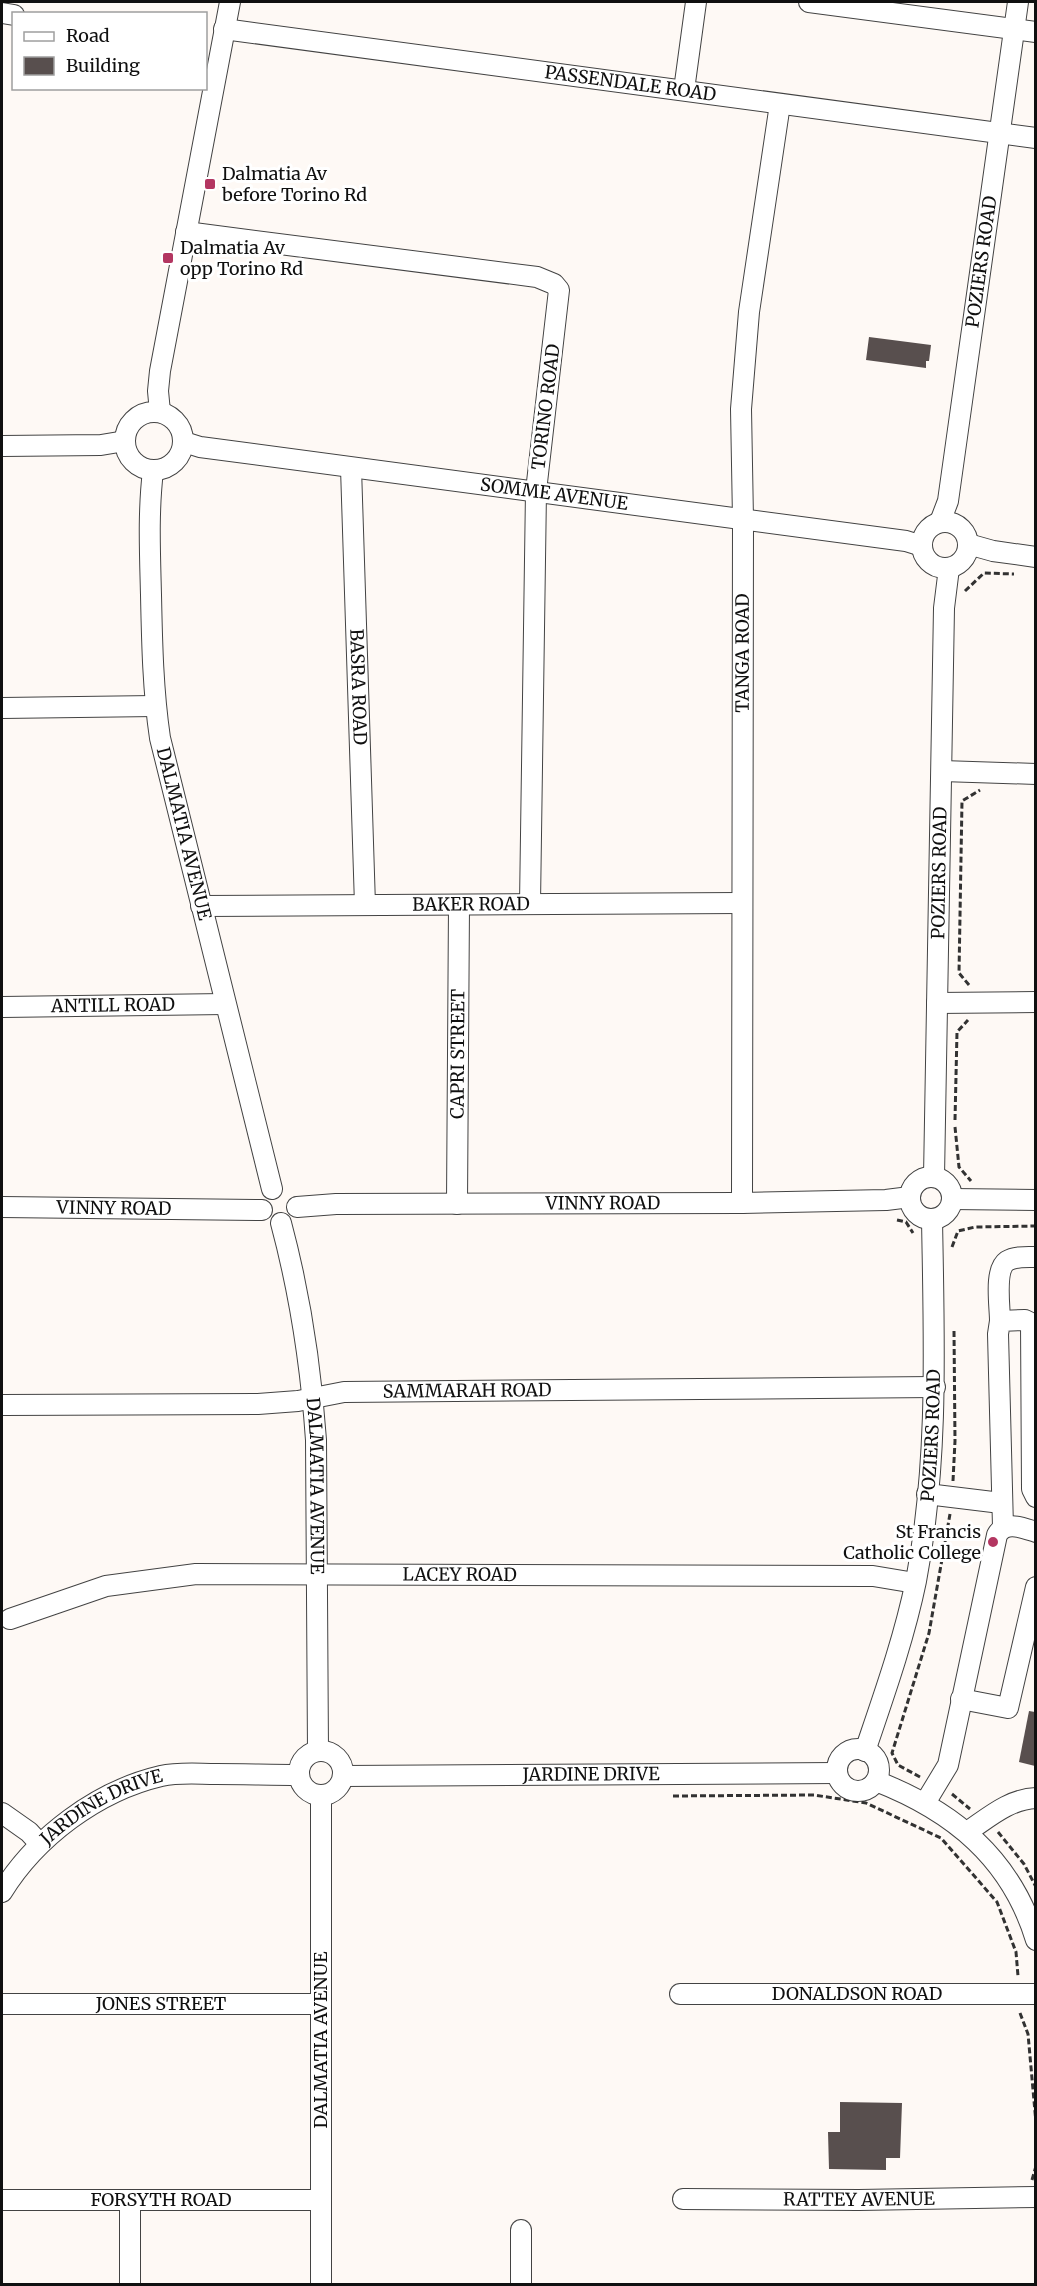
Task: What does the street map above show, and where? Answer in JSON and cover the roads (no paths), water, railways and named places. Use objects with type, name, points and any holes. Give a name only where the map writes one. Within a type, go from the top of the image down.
[{"type":"street","points":[[160,412],[158,391],[160,371],[186,232],[217,38],[230,2]]},
{"type":"street","points":[[684,90],[696,2]]},
{"type":"street","points":[[808,2],[1035,32]]},
{"type":"street","name":"POZIERS ROAD","points":[[940,522],[948,501],[1018,2]]},
{"type":"street","name":"PASSENDALE ROAD","points":[[217,38],[684,90],[1035,138]]},
{"type":"street","name":"TANGA ROAD","points":[[742,1203],[743,519],[741,409],[750,312],[780,104]]},
{"type":"street","name":"TORINO ROAD","points":[[186,232],[537,277],[554,284],[559,290],[536,491],[530,904]]},
{"type":"street","points":[[160,412],[174,419],[183,434],[184,442],[183,450],[174,463],[153,471],[133,461],[125,441],[126,432],[135,418],[143,414],[160,412]]},
{"type":"street","points":[[2,446],[101,445],[125,441]]},
{"type":"street","name":"SOMME AVENUE","points":[[184,442],[200,447],[351,468],[906,541],[922,546]]},
{"type":"street","name":"BASRA ROAD","points":[[351,468],[365,905]]},
{"type":"street","name":"DALMATIA AVENUE","points":[[153,471],[150,541],[155,706],[160,738],[272,1189]]},
{"type":"street","points":[[940,522],[956,525],[962,530],[968,544],[963,559],[950,568],[941,568],[928,560],[922,546],[927,530],[940,522]]},
{"type":"street","points":[[968,544],[993,551],[1035,557]]},
{"type":"street","name":"POZIERS ROAD","points":[[934,1177],[944,608],[950,568]]},
{"type":"street","points":[[2,708],[155,706]]},
{"type":"street","points":[[942,771],[1035,774]]},
{"type":"street","name":"BAKER ROAD","points":[[201,906],[741,903]]},
{"type":"street","name":"CAPRI STREET","points":[[457,1204],[459,905]]},
{"type":"street","points":[[937,1003],[1035,1002]]},
{"type":"street","name":"ANTILL ROAD","points":[[2,1007],[225,1004]]},
{"type":"street","points":[[934,1177],[949,1187],[952,1199],[948,1210],[939,1218],[932,1219],[919,1215],[914,1210],[910,1197],[915,1184],[920,1180],[934,1177]]},
{"type":"street","points":[[278,1188],[294,1195],[297,1207],[291,1218],[281,1223],[269,1220],[262,1210],[263,1198],[272,1189],[278,1188]]},
{"type":"street","name":"VINNY ROAD","points":[[297,1207],[336,1204],[742,1203],[886,1200],[910,1197]]},
{"type":"street","points":[[952,1199],[1035,1200]]},
{"type":"street","name":"VINNY ROAD","points":[[2,1207],[262,1210]]},
{"type":"street","name":"POZIERS ROAD","points":[[865,1751],[897,1656],[915,1583],[932,1461],[935,1387],[932,1219]]},
{"type":"street","name":"DALMATIA AVENUE","points":[[281,1223],[302,1322],[313,1398],[316,1440],[318,1751]]},
{"type":"street","points":[[925,1803],[948,1765],[997,1535],[1003,1527],[998,1334],[1001,1268],[1008,1261],[1017,1258],[1035,1257]]},
{"type":"street","points":[[1000,1321],[1025,1320],[1031,1323],[1032,1489],[1035,1497]]},
{"type":"street","name":"SAMMARAH ROAD","points":[[2,1405],[258,1404],[298,1401],[344,1392],[935,1387]]},
{"type":"street","points":[[927,1494],[1001,1503]]},
{"type":"street","points":[[1003,1527],[1012,1526],[1035,1532]]},
{"type":"street","name":"LACEY ROAD","points":[[10,1619],[106,1586],[196,1574],[873,1576],[915,1583]]},
{"type":"street","points":[[961,1699],[1008,1708],[1035,1587]]},
{"type":"street","points":[[858,1749],[871,1754],[878,1763],[879,1775],[867,1790],[854,1791],[843,1785],[837,1773],[837,1766],[845,1754],[858,1749]]},
{"type":"street","points":[[318,1751],[333,1755],[339,1760],[343,1776],[336,1790],[321,1795],[306,1789],[299,1775],[304,1759],[318,1751]]},
{"type":"street","name":"JARDINE DRIVE","points":[[343,1776],[837,1773]]},
{"type":"street","name":"JARDINE DRIVE","points":[[2,1892],[21,1863],[40,1844],[82,1812],[126,1788],[162,1776],[182,1774],[299,1775]]},
{"type":"street","points":[[876,1780],[925,1803],[967,1832],[984,1847],[1001,1868],[1019,1898],[1035,1940]]},
{"type":"street","name":"DALMATIA AVENUE","points":[[321,1795],[321,2284]]},
{"type":"street","points":[[967,1832],[1008,1806],[1020,1800],[1035,1798]]},
{"type":"street","points":[[2,1813],[29,1832],[40,1844]]},
{"type":"street","name":"DONALDSON ROAD","points":[[680,1994],[1027,1994]]},
{"type":"street","name":"JONES STREET","points":[[2,2004],[321,2004]]},
{"type":"street","name":"RATTEY AVENUE","points":[[683,2199],[860,2200],[1035,2197]]},
{"type":"street","name":"FORSYTH ROAD","points":[[2,2199],[321,2200]]},
{"type":"street","points":[[130,2200],[130,2284]]},
{"type":"street","points":[[520,2230],[521,2284]]},
{"type":"place","name":"Dalmatia Av before Torino Rd","points":[[210,184]]},
{"type":"place","name":"Dalmatia Av opp Torino Rd","points":[[168,258]]},
{"type":"place","name":"St Francis Catholic College","points":[[993,1542]]}]
